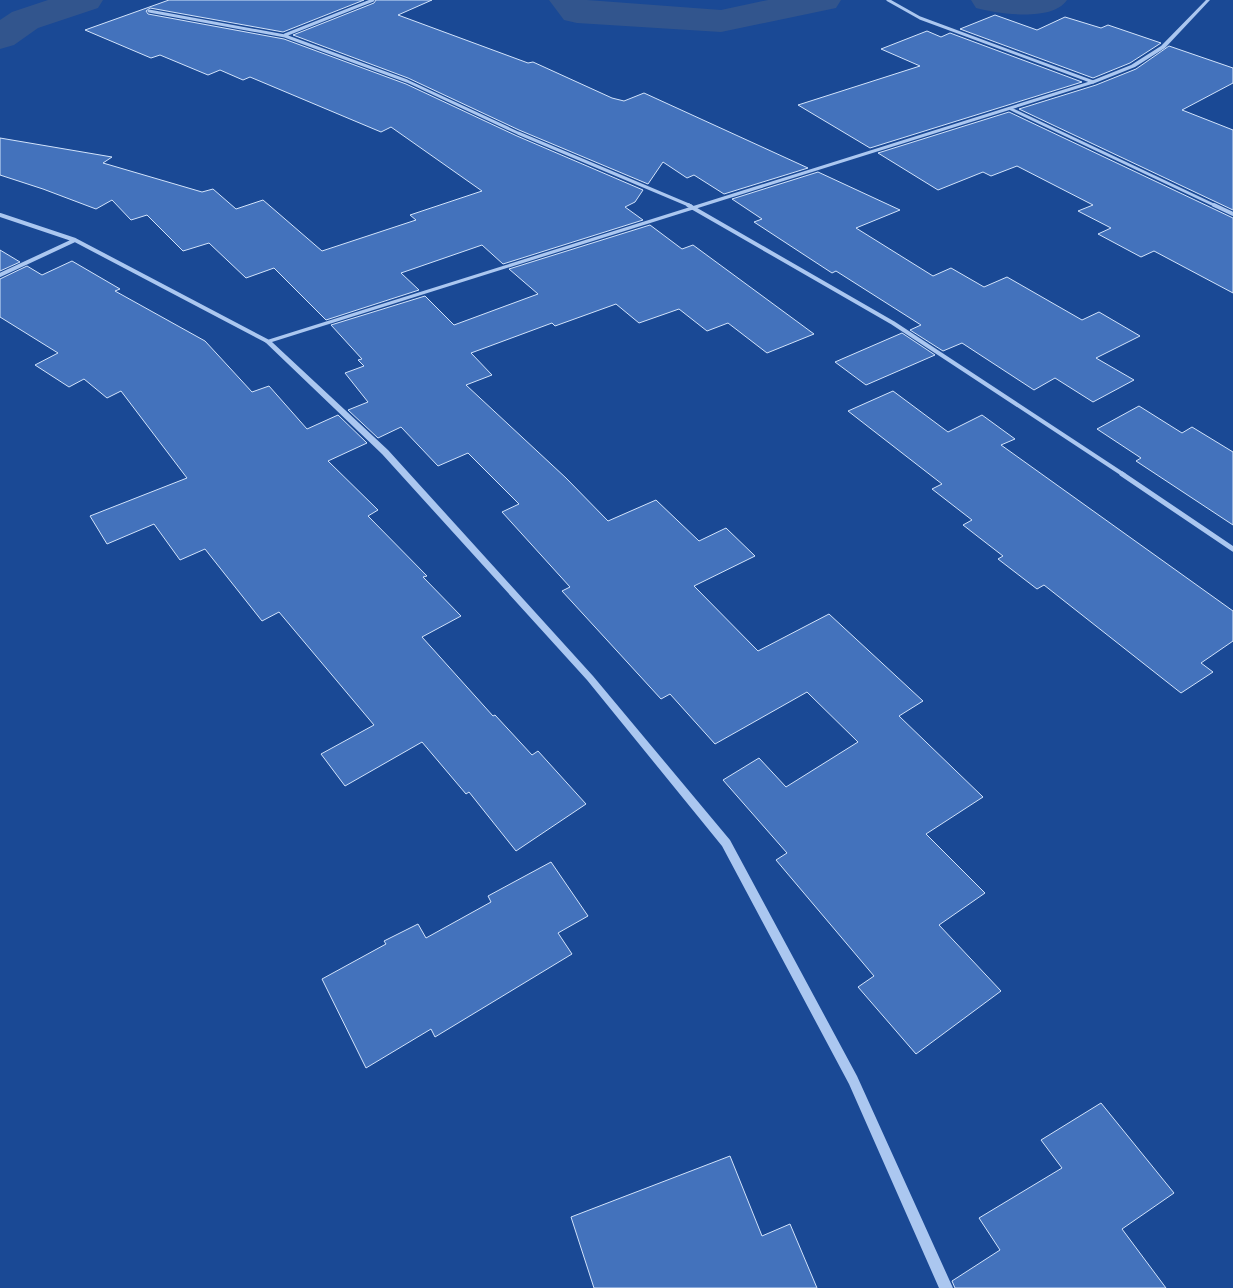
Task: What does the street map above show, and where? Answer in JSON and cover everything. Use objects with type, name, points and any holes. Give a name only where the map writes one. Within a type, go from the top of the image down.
[{"type":"street","points":[[284,36],[373,0]]},
{"type":"street","points":[[888,0],[920,18],[1093,82]]},
{"type":"street","points":[[267,341],[1011,110],[1093,82],[1133,66],[1163,47],[1208,0]]},
{"type":"street","points":[[149,11],[284,36],[407,81],[518,133],[694,207],[892,322],[1233,549]]},
{"type":"street","points":[[1011,110],[1233,214]]},
{"type":"street","points":[[0,215],[75,240],[267,341],[385,452],[590,678],[726,843],[853,1080],[946,1288]]},
{"type":"street","points":[[0,275],[75,240]]},
{"type":"building","points":[[169,0],[364,0],[283,32],[150,8],[146,11],[148,14],[284,39],[406,84],[517,136],[643,190],[635,202],[625,207],[643,220],[503,264],[482,245],[401,273],[419,290],[326,320],[274,268],[246,278],[209,243],[183,251],[147,215],[131,220],[112,200],[96,209],[0,175],[0,138],[112,157],[103,163],[202,192],[213,189],[236,209],[263,200],[322,251],[416,220],[410,215],[482,191],[391,127],[381,132],[250,77],[243,80],[220,70],[208,75],[160,55],[151,58],[85,30]]},
{"type":"building","points":[[376,0],[432,0],[398,15],[528,63],[533,62],[612,98],[624,101],[644,93],[808,168],[724,194],[694,175],[687,178],[663,162],[648,184],[519,130],[408,78],[293,35],[374,3]]},
{"type":"building","points":[[995,15],[1037,30],[1065,17],[1101,28],[1108,25],[1161,43],[1130,63],[1093,78],[960,29]]},
{"type":"building","points":[[927,31],[941,37],[950,33],[1082,82],[870,148],[798,105],[920,66],[881,49]]},
{"type":"building","points":[[1169,46],[1233,68],[1233,83],[1182,110],[1233,130],[1233,210],[1019,109],[1096,85],[1136,69]]},
{"type":"building","points":[[1009,112],[1233,218],[1233,293],[1154,251],[1141,257],[1098,234],[1111,228],[1078,211],[1093,205],[1017,166],[991,176],[983,172],[938,190],[878,153]]},
{"type":"building","points":[[818,172],[900,210],[856,228],[933,276],[951,268],[984,287],[1007,277],[1082,320],[1099,312],[1140,336],[1096,358],[1134,380],[1093,402],[1055,378],[1034,390],[962,343],[943,351],[910,330],[921,325],[836,271],[832,273],[754,222],[762,219],[732,199]]},
{"type":"building","points":[[650,225],[682,249],[693,245],[814,334],[767,353],[728,323],[707,331],[679,309],[639,323],[616,304],[555,326],[552,323],[471,353],[492,375],[466,385],[566,478],[608,521],[656,500],[699,541],[726,528],[755,556],[694,586],[758,651],[829,614],[923,701],[899,716],[983,797],[926,834],[985,893],[939,925],[1001,991],[916,1054],[858,987],[874,976],[776,860],[787,853],[723,780],[759,758],[786,787],[858,742],[807,692],[715,744],[670,694],[661,699],[562,591],[570,587],[502,512],[519,504],[468,453],[438,466],[401,427],[378,438],[348,410],[368,402],[345,373],[364,366],[358,360],[362,359],[331,325],[425,296],[454,325],[538,294],[509,269]]},
{"type":"building","points":[[0,250],[20,262],[0,271]]},
{"type":"building","points":[[72,261],[120,289],[115,291],[205,341],[252,392],[269,386],[307,429],[338,415],[367,443],[328,461],[378,510],[368,516],[427,576],[423,577],[461,616],[422,637],[493,716],[495,715],[532,755],[538,751],[586,804],[516,851],[469,792],[466,794],[422,742],[345,786],[321,754],[374,725],[279,612],[262,621],[205,549],[180,560],[154,524],[107,544],[90,516],[187,478],[121,391],[107,398],[84,379],[69,387],[35,365],[58,353],[0,317],[0,279],[27,266],[42,275]]},
{"type":"building","points":[[902,333],[935,355],[866,385],[835,362]]},
{"type":"building","points":[[893,391],[948,432],[982,415],[1015,439],[1001,445],[1233,611],[1233,641],[1201,663],[1213,672],[1181,693],[1044,585],[1037,589],[998,559],[1003,556],[963,525],[972,520],[932,489],[942,484],[848,411]]},
{"type":"building","points":[[1139,406],[1182,433],[1192,427],[1233,452],[1233,525],[1136,461],[1141,458],[1097,429]]},
{"type":"building","points":[[551,862],[588,916],[558,933],[572,954],[435,1037],[431,1029],[366,1068],[322,979],[386,944],[384,941],[418,924],[426,938],[491,902],[488,896]]},
{"type":"building","points":[[1101,1103],[1174,1193],[1122,1229],[1166,1288],[955,1288],[952,1281],[1000,1250],[979,1218],[1062,1168],[1041,1140]]},
{"type":"building","points":[[730,1156],[762,1236],[790,1224],[817,1288],[594,1288],[571,1217]]},
{"type":"waterway","points":[[0,37],[25,20],[85,0]]},
{"type":"waterway","points":[[567,0],[577,12],[721,21],[823,0]]},
{"type":"waterway","points":[[989,0],[1040,3],[1049,0]]}]
